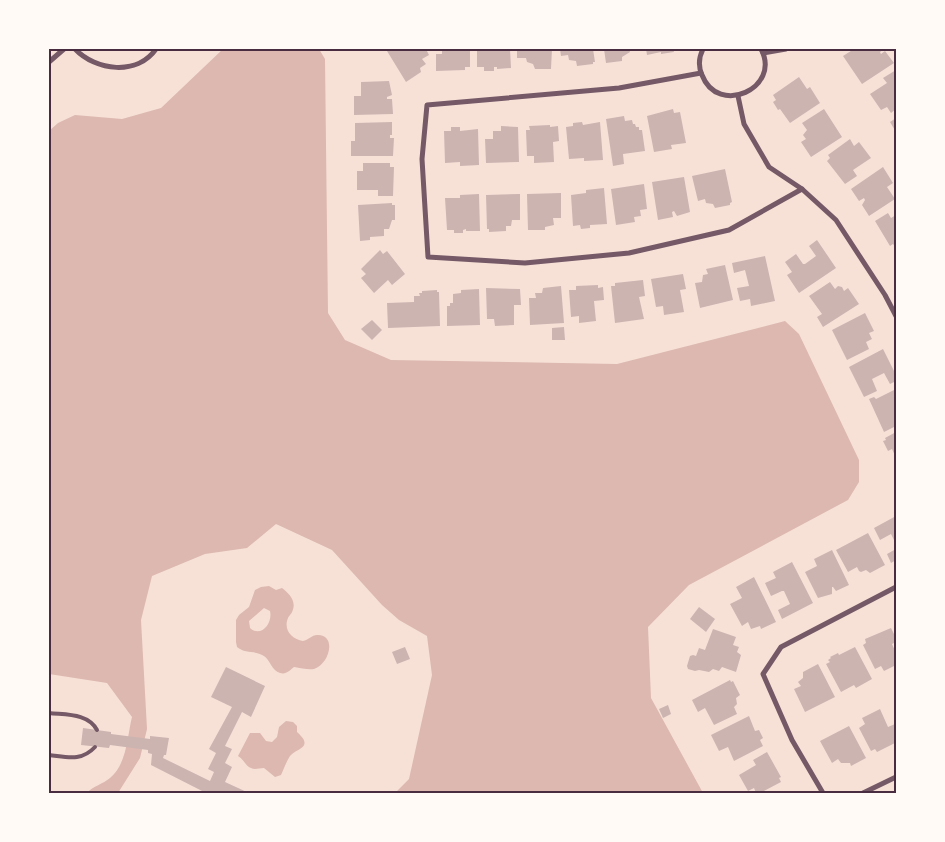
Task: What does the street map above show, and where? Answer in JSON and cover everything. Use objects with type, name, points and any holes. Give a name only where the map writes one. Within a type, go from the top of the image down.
[{"type":"street","points":[[49,62],[64,49]]},
{"type":"street","points":[[75,49],[93,63],[114,68],[129,67],[142,61],[156,49]]},
{"type":"street","points":[[703,49],[699,63],[704,81],[711,88],[728,96],[738,96],[748,92],[757,85],[763,75],[765,64],[762,51],[786,49]]},
{"type":"street","points":[[701,72],[619,88],[427,105],[422,158],[428,257],[525,263],[629,253],[729,230],[802,189]]},
{"type":"street","points":[[738,96],[744,124],[769,167],[802,189],[836,220],[885,295],[896,316]]},
{"type":"street","points":[[823,793],[792,740],[762,674],[781,647],[896,587]]},
{"type":"street","points":[[863,793],[896,776]]},
{"type":"lane","points":[[49,713],[82,717],[94,724],[97,730]]},
{"type":"lane","points":[[49,755],[82,757],[95,747]]},
{"type":"shaded area","points":[[223,49],[319,49],[325,59],[328,313],[345,340],[391,360],[617,364],[785,321],[799,334],[859,460],[859,482],[848,500],[689,585],[648,627],[651,698],[703,793],[395,793],[409,779],[432,675],[427,636],[399,620],[382,605],[332,550],[276,524],[247,548],[205,554],[152,576],[141,620],[147,729],[140,758],[118,793],[87,793],[116,772],[123,758],[132,717],[107,683],[49,674],[49,131],[58,123],[75,115],[122,119],[161,108]]},
{"type":"shaded area","points":[[269,586],[276,590],[282,588],[292,598],[294,605],[292,613],[288,617],[287,626],[292,636],[303,641],[317,635],[327,639],[329,650],[320,666],[314,669],[294,667],[286,673],[280,673],[275,670],[264,656],[243,651],[237,647],[236,620],[249,607],[255,590]],"holes":[[[264,608],[270,611],[270,620],[265,628],[258,631],[250,628],[249,621]]]},
{"type":"shaded area","points":[[286,721],[293,722],[297,726],[297,732],[302,737],[304,745],[290,756],[281,775],[275,777],[264,768],[256,769],[247,766],[238,756],[250,733],[260,733],[266,741],[272,742],[277,737],[279,727]]},
{"type":"building","points":[[391,49],[426,49],[429,55],[422,59],[426,64],[420,68],[421,72],[406,82],[387,51]]},
{"type":"building","points":[[442,49],[470,49],[470,67],[465,67],[465,70],[436,71],[436,54],[442,54]]},
{"type":"building","points":[[477,49],[510,49],[511,68],[497,69],[497,67],[494,67],[494,71],[484,71],[484,67],[477,67]]},
{"type":"building","points":[[517,49],[552,49],[551,69],[535,69],[533,64],[527,62],[526,58],[517,58]]},
{"type":"building","points":[[560,49],[593,49],[595,62],[593,64],[577,66],[576,61],[569,60],[568,55],[561,56]]},
{"type":"building","points":[[604,49],[629,49],[630,52],[622,57],[622,61],[606,63]]},
{"type":"building","points":[[646,49],[673,49],[674,52],[647,55]]},
{"type":"building","points":[[854,49],[884,49],[880,52],[881,54],[885,51],[894,63],[862,84],[843,56]]},
{"type":"building","points":[[896,70],[896,109],[891,113],[887,107],[881,110],[870,94],[887,83],[883,78]]},
{"type":"building","points":[[799,77],[807,89],[810,87],[820,103],[790,123],[773,102],[776,100],[773,95]]},
{"type":"building","points":[[389,81],[392,95],[387,97],[387,99],[392,99],[393,114],[354,115],[354,96],[361,96],[361,82]]},
{"type":"building","points":[[673,109],[674,113],[680,112],[686,143],[671,145],[672,149],[654,152],[647,116]]},
{"type":"building","points":[[824,109],[842,137],[811,157],[801,142],[806,139],[803,135],[807,130],[802,123]]},
{"type":"building","points":[[624,116],[625,121],[632,120],[636,127],[639,127],[639,130],[642,130],[645,151],[623,154],[624,164],[613,166],[606,119]]},
{"type":"building","points":[[896,118],[896,132],[890,122]]},
{"type":"building","points":[[392,122],[392,135],[390,135],[390,138],[394,138],[393,156],[351,156],[351,141],[355,141],[355,123]]},
{"type":"building","points":[[582,122],[583,125],[600,122],[603,160],[584,161],[584,158],[569,159],[566,127],[573,126],[573,123]]},
{"type":"building","points":[[550,125],[550,127],[558,126],[559,141],[553,142],[554,162],[534,163],[534,156],[527,156],[526,130],[530,130],[529,126]]},
{"type":"building","points":[[501,126],[518,127],[519,162],[486,163],[485,139],[493,139],[493,131],[501,131]]},
{"type":"building","points":[[451,127],[460,127],[460,131],[478,129],[479,165],[460,166],[460,162],[445,163],[444,131],[451,131]]},
{"type":"building","points":[[850,139],[854,146],[859,142],[871,158],[853,170],[857,176],[845,184],[827,161],[830,158],[828,155]]},
{"type":"building","points":[[363,163],[390,163],[390,167],[394,167],[393,196],[378,196],[378,190],[357,190],[357,171],[363,171]]},
{"type":"building","points":[[883,167],[893,183],[887,187],[895,199],[869,216],[862,205],[865,200],[864,198],[859,201],[851,189]]},
{"type":"building","points":[[725,169],[732,202],[730,205],[715,208],[713,204],[706,203],[705,199],[698,201],[692,176]]},
{"type":"building","points":[[684,177],[690,212],[677,216],[674,211],[672,212],[673,217],[658,220],[652,182]]},
{"type":"building","points":[[644,184],[647,209],[640,210],[641,216],[634,217],[635,222],[616,225],[611,189]]},
{"type":"building","points":[[604,188],[607,224],[590,225],[590,228],[581,229],[580,225],[573,226],[571,195],[586,193],[586,190]]},
{"type":"building","points":[[561,193],[561,218],[553,218],[554,225],[545,227],[545,230],[528,230],[527,194]]},
{"type":"building","points":[[479,194],[480,231],[466,231],[466,229],[463,230],[463,233],[454,233],[454,230],[447,230],[445,198],[460,198],[460,195]]},
{"type":"building","points":[[520,194],[520,220],[512,220],[511,226],[506,226],[506,231],[489,232],[489,229],[487,229],[486,195]]},
{"type":"building","points":[[392,203],[392,205],[395,205],[395,220],[392,220],[389,229],[384,229],[384,236],[370,237],[370,240],[360,241],[358,205]]},
{"type":"building","points":[[888,213],[891,218],[896,215],[896,248],[893,244],[890,246],[875,221]]},
{"type":"building","points":[[817,240],[836,268],[799,293],[787,275],[792,272],[785,262],[796,254],[805,264],[816,256],[809,246]]},
{"type":"building","points":[[380,250],[383,254],[387,251],[405,274],[392,285],[388,280],[374,293],[361,278],[366,274],[361,269]]},
{"type":"building","points":[[765,256],[775,301],[751,306],[750,299],[740,301],[737,288],[749,286],[745,270],[734,273],[732,263]]},
{"type":"building","points":[[725,265],[733,300],[700,308],[695,283],[702,282],[703,275],[708,274],[706,269]]},
{"type":"building","points":[[683,274],[686,289],[680,290],[684,312],[664,315],[663,306],[656,307],[651,279]]},
{"type":"building","points":[[643,280],[645,296],[639,297],[644,319],[615,323],[611,286],[615,286],[615,283]]},
{"type":"building","points":[[830,282],[835,289],[838,286],[842,287],[844,291],[848,288],[859,304],[823,327],[817,317],[822,314],[809,296]]},
{"type":"building","points":[[598,285],[598,288],[603,287],[604,300],[594,301],[596,321],[579,323],[579,316],[571,317],[569,290],[576,290],[576,286]]},
{"type":"building","points":[[561,286],[564,323],[530,325],[529,298],[536,298],[535,293],[542,293],[543,288]]},
{"type":"building","points":[[486,288],[520,289],[521,305],[514,305],[514,325],[495,326],[494,319],[487,319]]},
{"type":"building","points":[[479,289],[480,325],[447,326],[447,306],[453,303],[453,294],[461,293],[461,290]]},
{"type":"building","points":[[437,290],[439,292],[440,326],[388,328],[387,303],[414,302],[414,296],[420,296],[419,293],[422,293],[422,291]]},
{"type":"building","points":[[865,313],[874,331],[869,333],[872,339],[866,342],[869,349],[847,360],[832,330]]},
{"type":"building","points":[[372,320],[382,330],[372,340],[361,329]]},
{"type":"building","points":[[564,327],[565,340],[552,340],[552,328]]},
{"type":"building","points":[[883,349],[896,375],[896,381],[890,384],[884,373],[872,379],[877,391],[864,397],[849,367]]},
{"type":"building","points":[[896,389],[896,426],[884,432],[869,399],[874,397],[876,399]]},
{"type":"building","points":[[896,432],[896,458],[892,449],[888,451],[883,441]]},
{"type":"building","points":[[896,516],[896,544],[891,534],[880,540],[874,528]]},
{"type":"building","points":[[868,533],[885,565],[870,573],[866,570],[861,572],[857,567],[848,572],[836,550]]},
{"type":"building","points":[[896,549],[896,560],[891,563],[887,554]]},
{"type":"building","points":[[832,550],[849,585],[836,591],[832,587],[832,594],[818,598],[805,572],[817,566],[814,559]]},
{"type":"building","points":[[792,562],[813,603],[782,619],[778,610],[790,604],[784,591],[771,596],[765,583],[776,578],[773,572]]},
{"type":"building","points":[[754,577],[776,622],[761,629],[760,626],[751,629],[748,622],[742,626],[730,604],[742,598],[736,587]]},
{"type":"building","points":[[699,607],[715,619],[706,632],[690,619]]},
{"type":"building","points":[[891,628],[896,638],[896,642],[892,644],[896,653],[896,665],[884,671],[881,666],[875,669],[863,645],[866,643],[865,639]]},
{"type":"building","points":[[713,629],[736,637],[733,645],[739,647],[737,652],[741,655],[736,672],[722,667],[719,671],[713,669],[709,672],[688,669],[690,656],[696,656],[699,648],[705,650]]},
{"type":"building","points":[[405,647],[410,659],[397,664],[392,652]]},
{"type":"building","points":[[855,647],[872,679],[856,688],[854,685],[841,692],[826,664],[830,662],[828,660],[830,657]]},
{"type":"building","points":[[818,664],[835,697],[805,712],[794,689],[801,686],[798,682],[803,678],[803,672]]},
{"type":"building","points":[[226,667],[265,686],[251,717],[242,712],[225,746],[232,749],[225,763],[232,767],[225,782],[249,793],[206,793],[151,765],[152,754],[148,753],[148,750],[110,745],[109,748],[81,745],[83,728],[150,739],[150,736],[169,738],[166,755],[163,758],[210,781],[214,772],[208,769],[216,753],[209,749],[232,707],[211,697]]},
{"type":"building","points":[[730,680],[731,682],[733,681],[740,695],[736,698],[737,704],[734,707],[737,714],[714,725],[705,708],[698,712],[692,700]]},
{"type":"building","points":[[668,705],[671,714],[663,718],[659,709]]},
{"type":"building","points":[[880,709],[888,727],[895,724],[896,740],[895,743],[877,752],[875,749],[871,751],[859,728],[865,724],[862,718]]},
{"type":"building","points":[[749,716],[755,731],[759,730],[763,738],[760,740],[763,746],[734,761],[728,747],[719,751],[711,735]]},
{"type":"building","points":[[849,726],[866,758],[851,766],[850,763],[841,763],[838,759],[832,763],[820,741]]},
{"type":"building","points":[[767,752],[781,777],[779,778],[781,782],[760,793],[756,793],[754,788],[748,791],[739,775],[756,765],[753,760]]}]
